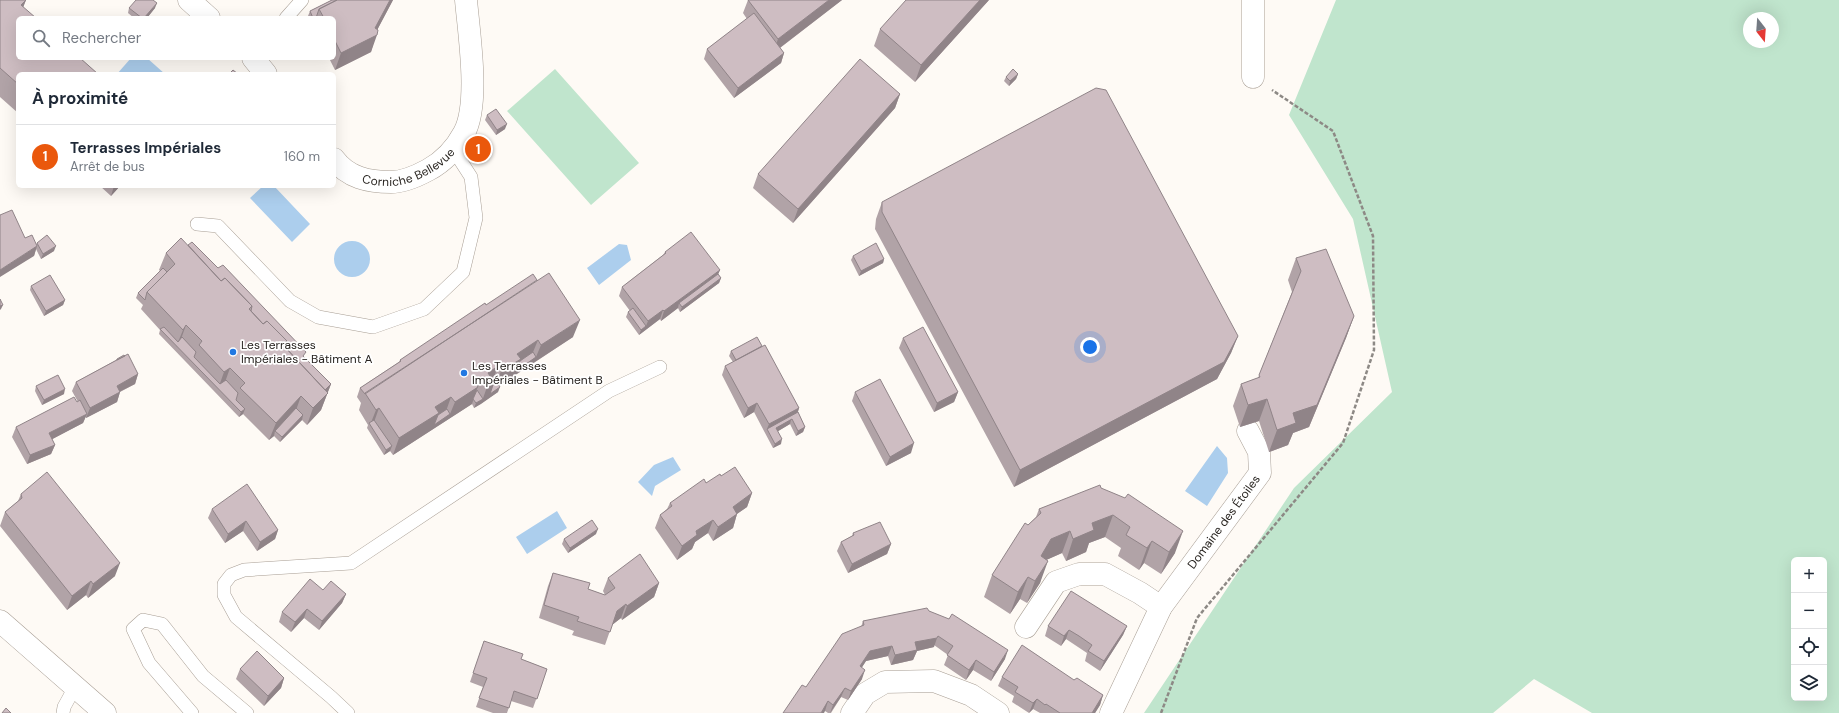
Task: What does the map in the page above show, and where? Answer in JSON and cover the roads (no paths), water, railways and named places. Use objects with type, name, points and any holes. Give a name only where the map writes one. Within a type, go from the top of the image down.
[{"type":"street","points":[[189,0],[207,16]]},
{"type":"street","name":"Corniche Bellevue","points":[[336,162],[357,178],[375,182],[395,182],[417,176],[438,165],[453,149],[465,133],[470,115],[472,93],[472,66],[466,0]]},
{"type":"street","points":[[1252,0],[1253,77]]},
{"type":"street","points":[[255,60],[264,72]]},
{"type":"street","name":"Domaine des Étoiles","points":[[1111,713],[1162,607],[1260,473],[1259,452],[1248,431]]},
{"type":"street","points":[[1026,628],[1056,582],[1079,574],[1105,574],[1162,607]]},
{"type":"street","points":[[0,621],[105,713]]},
{"type":"street","points":[[852,713],[865,694],[885,682],[934,681],[971,695],[998,713]]},
{"type":"lane","points":[[288,16],[302,0]]},
{"type":"lane","points":[[197,224],[218,226],[290,301],[318,317],[373,327],[424,309],[463,272],[476,218],[471,177],[453,149]]},
{"type":"lane","points":[[348,713],[236,617],[224,595],[224,584],[231,575],[244,570],[351,563],[608,391],[660,367]]},
{"type":"lane","points":[[192,713],[149,663],[134,629],[142,620],[162,624],[204,676],[247,713]]},
{"type":"lane","points":[[63,713],[64,707],[75,687]]},
{"type":"water","points":[[129,60],[149,60],[163,72],[119,72]]},
{"type":"water","points":[[261,188],[276,188],[310,224],[292,242],[250,198]]},
{"type":"water","points":[[352,241],[362,244],[367,249],[370,259],[367,269],[362,274],[352,277],[342,274],[337,269],[334,259],[337,249],[342,244]]},
{"type":"water","points":[[619,244],[627,245],[631,260],[599,285],[587,268]]},
{"type":"water","points":[[1217,446],[1227,458],[1228,473],[1207,506],[1185,491]]},
{"type":"water","points":[[673,457],[681,470],[655,486],[652,496],[638,482],[654,465]]},
{"type":"water","points":[[557,511],[567,528],[527,554],[516,537]]},
{"type":"place","name":"Terrasses Impériales","points":[[478,149]]},
{"type":"place","name":"Les Terrasses Impériales - Bâtiment A","points":[[233,352]]},
{"type":"place","name":"Les Terrasses Impériales - Bâtiment B","points":[[464,373]]}]
